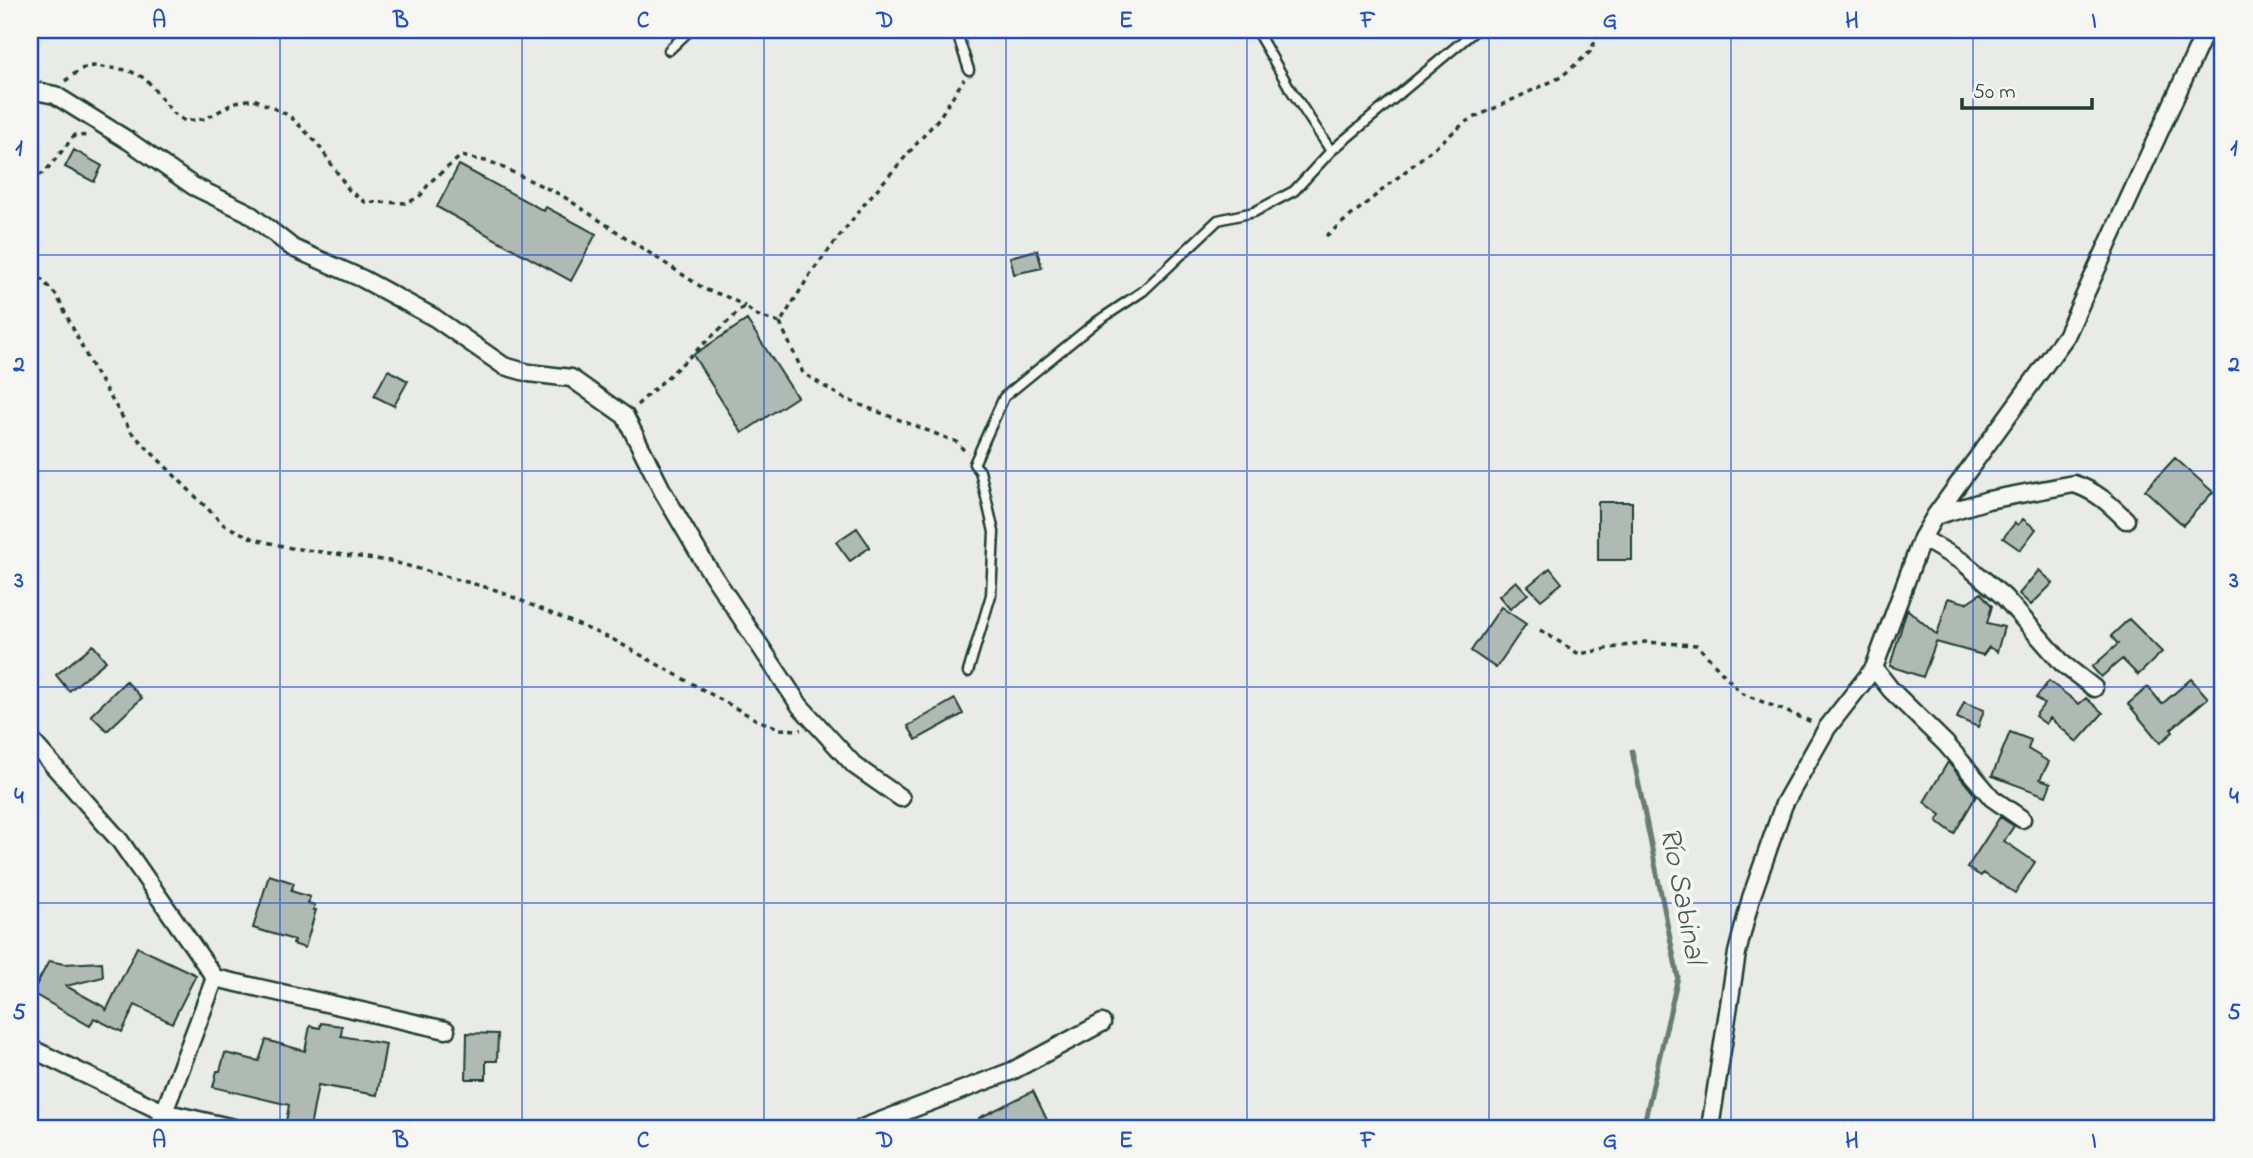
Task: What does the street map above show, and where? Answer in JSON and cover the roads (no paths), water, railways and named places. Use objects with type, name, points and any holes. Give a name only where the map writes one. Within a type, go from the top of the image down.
[{"type":"street","points":[[1710,1128],[1737,953],[1752,898],[1784,804],[1828,728],[1874,668],[1922,538],[1935,516],[2066,336],[2206,30]]},
{"type":"street","points":[[30,90],[55,95],[130,141],[192,186],[247,212],[293,248],[363,279],[435,318],[504,366],[529,373],[571,378],[625,416],[663,492],[704,562],[800,706],[855,766],[901,798]]},
{"type":"street","points":[[1935,516],[1988,500],[2074,484],[2088,488],[2106,500],[2126,520]]},
{"type":"street","points":[[1922,538],[1963,562],[2004,597],[2063,664],[2094,688]]},
{"type":"street","points":[[1874,668],[1891,690],[1946,744],[1992,798],[2022,819]]},
{"type":"street","points":[[30,739],[120,841],[215,978],[446,1030]]},
{"type":"street","points":[[161,1120],[215,978]]},
{"type":"street","points":[[862,1128],[1012,1071],[1102,1023]]},
{"type":"street","points":[[30,1048],[161,1120],[234,1128]]},
{"type":"lane","points":[[669,50],[690,30]]},
{"type":"lane","points":[[956,30],[970,70]]},
{"type":"lane","points":[[1256,30],[1331,151]]},
{"type":"lane","points":[[968,673],[991,595],[994,532],[980,471],[974,464],[1004,397],[1095,323],[1143,292],[1218,220],[1254,212],[1294,191],[1331,151],[1476,30]]},
{"type":"waterway","name":"Río Sabinal","points":[[1632,751],[1678,977],[1643,1128]]}]
